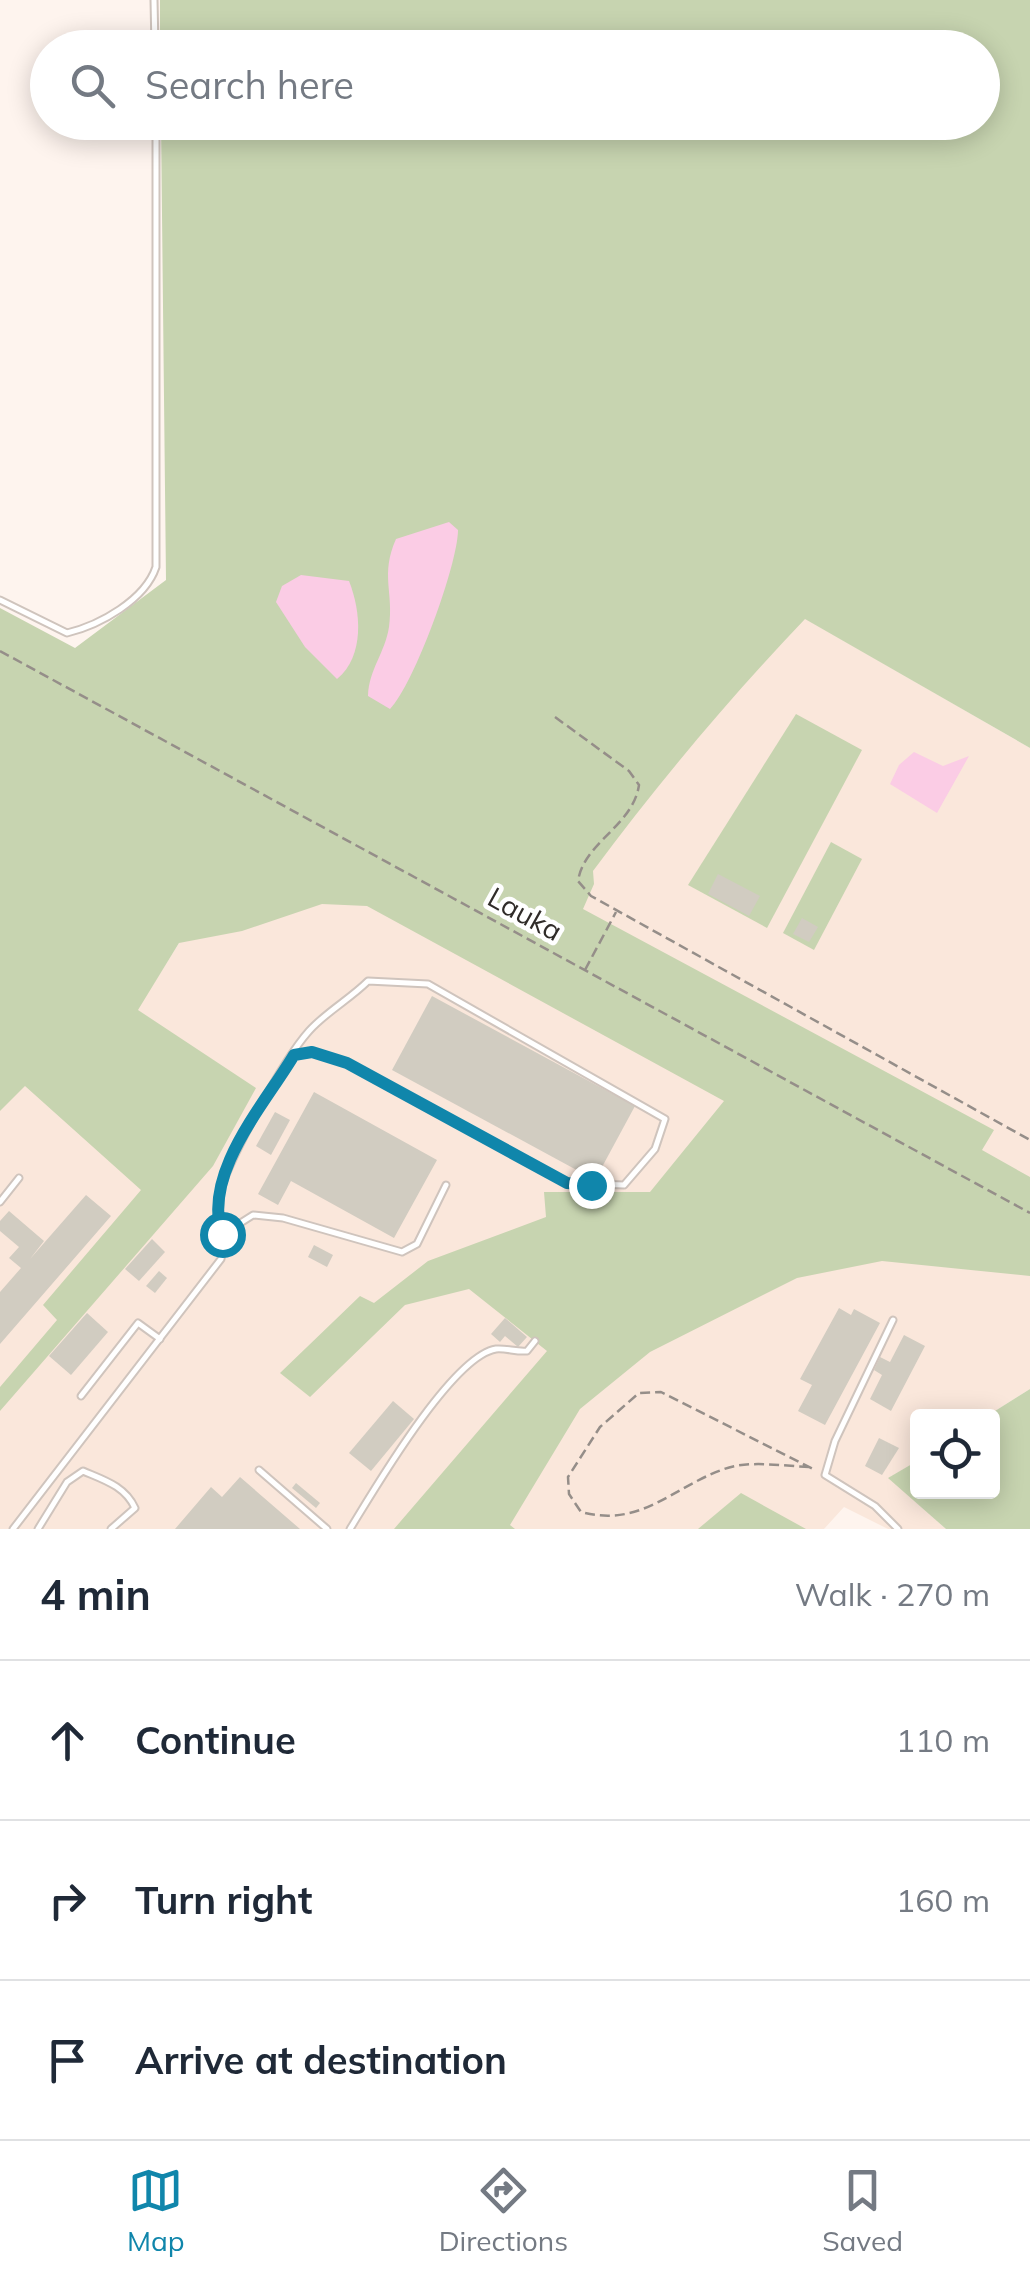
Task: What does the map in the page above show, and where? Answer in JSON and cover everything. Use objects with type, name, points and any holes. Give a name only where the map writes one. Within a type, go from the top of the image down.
[{"type":"lane","points":[[154,0],[155,30]]},
{"type":"lane","points":[[0,600],[68,633],[86,628],[125,605],[151,582],[156,567],[156,140]]},
{"type":"lane","points":[[13,1529],[221,1259],[225,1245],[217,1203],[229,1162],[294,1055],[310,1030],[345,1005],[368,981],[428,984],[664,1119],[655,1149],[624,1185],[567,1183],[347,1063],[312,1052],[294,1055]]},
{"type":"lane","points":[[0,1202],[19,1178]]},
{"type":"lane","points":[[222,1234],[252,1215],[283,1218],[402,1252],[416,1244],[446,1185]]},
{"type":"lane","points":[[893,1320],[835,1441],[825,1474],[876,1506],[898,1529]]},
{"type":"lane","points":[[81,1396],[138,1323],[160,1339]]},
{"type":"lane","points":[[350,1529],[409,1436],[459,1373],[483,1354],[498,1348],[527,1351],[535,1340]]},
{"type":"lane","points":[[259,1470],[327,1529]]},
{"type":"lane","points":[[38,1529],[68,1482],[83,1471],[118,1486],[131,1498],[135,1508],[111,1529]]},
{"type":"path","name":"Lauka","points":[[0,651],[1030,1213]]},
{"type":"path","points":[[555,717],[629,771],[638,785],[636,806],[581,866],[578,881],[591,896],[1030,1140]]},
{"type":"path","points":[[585,970],[617,910]]},
{"type":"path","points":[[809,1467],[728,1467],[643,1511],[608,1519],[581,1512],[570,1494],[568,1477],[600,1428],[639,1393],[661,1392],[825,1474]]},
{"type":"shaded area","points":[[449,522],[458,530],[443,595],[411,676],[390,709],[368,696],[389,627],[391,552],[396,539]]},
{"type":"shaded area","points":[[479,533],[806,619],[1030,748],[1030,1389],[998,1409],[910,1409],[910,1465],[889,1478],[946,1529],[888,1529],[844,1507],[824,1529],[0,1529],[0,1087],[37,1052],[255,1088],[137,1010],[193,921]]},
{"type":"shaded area","points":[[301,575],[349,581],[358,633],[352,658],[337,679],[305,647],[276,602],[282,586]]},
{"type":"shaded area","points":[[914,752],[943,766],[969,756],[937,813],[890,784],[899,765]]},
{"type":"green space","points":[[160,0],[1030,0],[1030,748],[805,619],[695,742],[618,838],[593,871],[594,884],[583,909],[994,1130],[982,1150],[1030,1177],[1030,1276],[882,1261],[797,1278],[650,1352],[580,1409],[510,1525],[515,1529],[394,1529],[547,1351],[469,1289],[405,1305],[310,1397],[280,1373],[360,1296],[374,1303],[428,1261],[546,1217],[544,1192],[650,1192],[724,1101],[367,906],[322,904],[242,931],[179,943],[138,1010],[256,1088],[213,1166],[0,1411],[0,1387],[57,1320],[43,1305],[141,1190],[25,1086],[0,1111],[0,608],[75,648],[166,580],[161,140],[1000,140],[1000,30],[160,30]]},
{"type":"green space","points":[[796,714],[862,750],[767,928],[688,885]]},
{"type":"green space","points":[[831,842],[862,859],[814,950],[783,933]]},
{"type":"green space","points":[[1030,1389],[1030,1529],[946,1529],[912,1499],[1000,1499],[998,1409]]},
{"type":"green space","points":[[910,1465],[910,1497],[888,1478]]},
{"type":"green space","points":[[741,1493],[806,1529],[698,1529]]},
{"type":"building","points":[[718,874],[760,896],[749,916],[708,894]]},
{"type":"building","points":[[802,918],[818,927],[809,942],[793,934]]},
{"type":"building","points":[[432,996],[635,1106],[595,1180],[392,1070]]},
{"type":"building","points":[[314,1092],[437,1160],[394,1238],[291,1181],[278,1205],[258,1194]]},
{"type":"building","points":[[275,1112],[290,1120],[271,1155],[256,1146]]},
{"type":"building","points":[[86,1195],[111,1216],[0,1344],[0,1292],[21,1268],[9,1258],[19,1247],[0,1231],[0,1221],[9,1211],[44,1241],[30,1259]]},
{"type":"building","points":[[152,1239],[165,1252],[139,1281],[125,1269]]},
{"type":"building","points":[[314,1245],[333,1255],[327,1267],[308,1257]]},
{"type":"building","points":[[159,1271],[167,1278],[155,1293],[146,1286]]},
{"type":"building","points":[[839,1308],[851,1315],[854,1309],[880,1323],[825,1425],[798,1411],[812,1385],[800,1379]]},
{"type":"building","points":[[87,1313],[108,1332],[71,1375],[49,1356]]},
{"type":"building","points":[[505,1318],[527,1337],[518,1347],[505,1336],[500,1342],[491,1334]]},
{"type":"building","points":[[904,1335],[925,1346],[891,1411],[870,1399],[882,1375],[874,1370],[880,1357],[890,1362]]},
{"type":"building","points":[[393,1401],[414,1419],[371,1471],[349,1453]]},
{"type":"building","points":[[879,1438],[899,1448],[882,1475],[865,1466]]},
{"type":"building","points":[[240,1477],[300,1529],[175,1529],[211,1487],[222,1497]]},
{"type":"building","points":[[296,1483],[320,1503],[316,1508],[292,1488]]},
{"type":"route","points":[[222,1234],[217,1203],[229,1162],[294,1055],[312,1052],[347,1063],[567,1183],[591,1185]]}]
